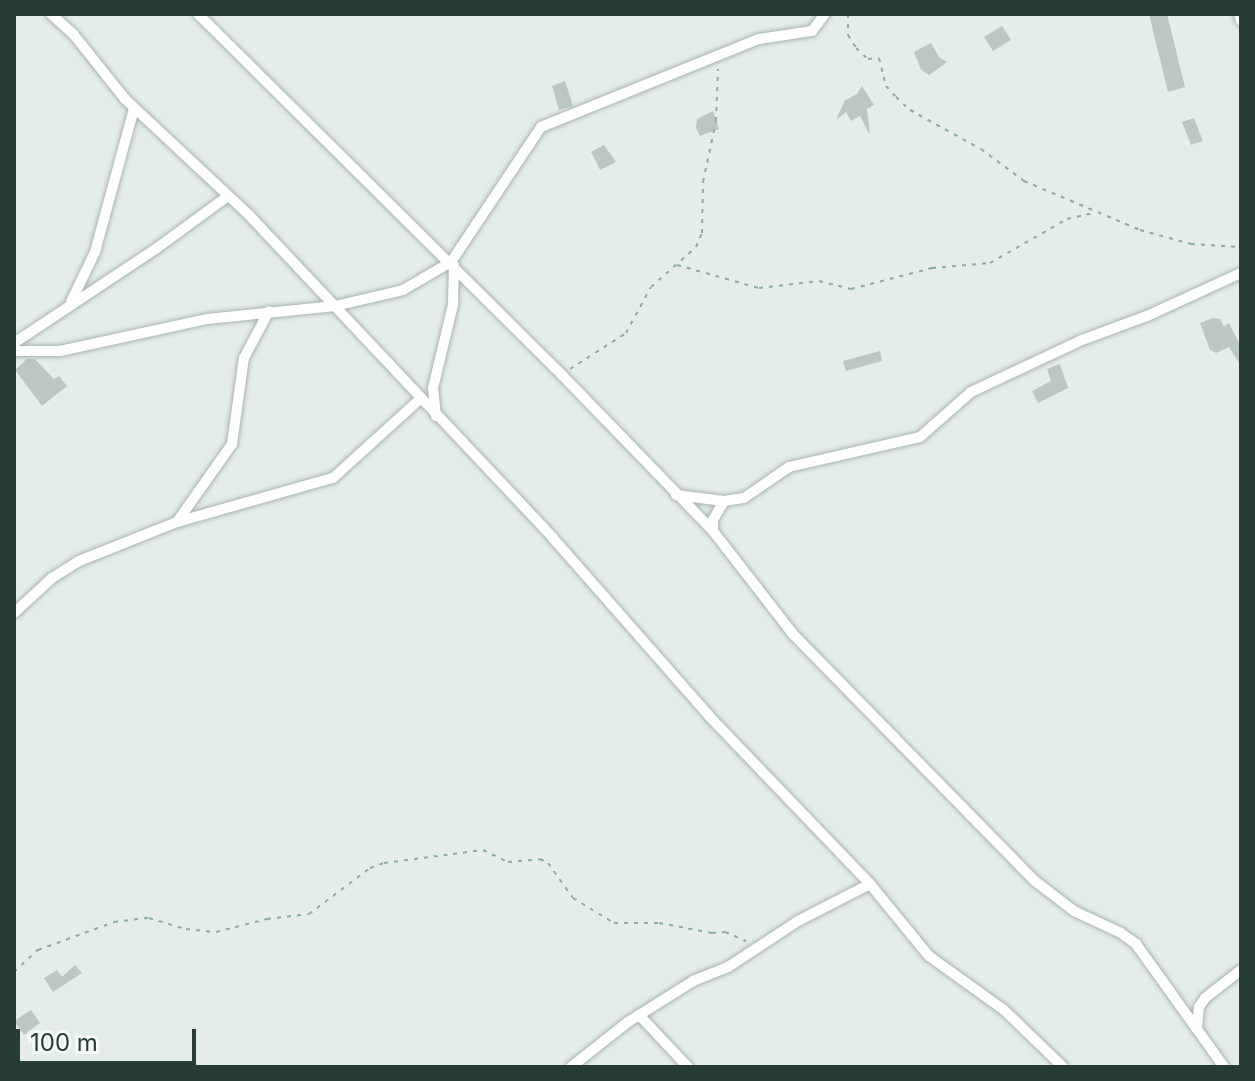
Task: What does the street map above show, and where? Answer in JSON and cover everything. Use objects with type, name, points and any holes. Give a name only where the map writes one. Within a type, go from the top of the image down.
[{"type":"street","points":[[51,14],[68,28],[134,108],[228,196],[552,537],[720,727],[870,884],[929,956],[1004,1010],[1063,1067]]},
{"type":"street","points":[[198,14],[452,264],[713,531],[792,633],[1035,881],[1074,911],[1121,933],[1136,944],[1224,1067]]},
{"type":"street","points":[[14,351],[60,351],[207,319],[335,306],[403,290],[452,264],[541,127],[759,39],[812,31],[825,14]]},
{"type":"street","points":[[1239,14],[1241,21]]},
{"type":"street","points":[[66,310],[78,292],[95,252],[134,108]]},
{"type":"street","points":[[14,343],[228,196]]},
{"type":"street","points":[[438,420],[433,388],[453,305],[452,264]]},
{"type":"street","points":[[676,495],[724,501],[744,498],[789,467],[920,437],[971,392],[1082,340],[1147,316],[1241,273]]},
{"type":"street","points":[[177,522],[232,444],[244,358],[269,311]]},
{"type":"street","points":[[14,613],[52,578],[79,561],[177,522],[333,478],[420,399]]},
{"type":"street","points":[[713,531],[713,520],[724,501]]},
{"type":"street","points":[[571,1067],[639,1015],[693,981],[728,967],[870,884]]},
{"type":"street","points":[[1197,1031],[1199,1007],[1205,998],[1241,970]]},
{"type":"street","points":[[639,1015],[688,1067]]},
{"type":"path","points":[[848,14],[848,35],[856,48],[868,59],[879,58],[886,86],[910,110],[981,149],[1024,181],[1093,213],[1191,244],[1241,247]]},
{"type":"path","points":[[561,374],[626,333],[651,287],[696,247],[702,233],[703,182],[716,121],[718,55]]},
{"type":"path","points":[[677,265],[759,288],[819,281],[851,289],[932,268],[990,263],[1067,219],[1093,213]]},
{"type":"path","points":[[14,972],[38,950],[114,922],[149,918],[186,929],[216,932],[267,919],[309,914],[370,868],[399,859],[483,850],[508,862],[540,859],[548,863],[573,898],[614,923],[659,923],[712,933],[725,932],[757,948]]},
{"type":"building","points":[[1149,14],[1167,14],[1185,87],[1168,92]]},
{"type":"building","points":[[1002,26],[1011,40],[993,51],[984,37]]},
{"type":"building","points":[[931,43],[939,57],[947,62],[929,75],[921,70],[914,52]]},
{"type":"building","points":[[565,81],[573,106],[559,110],[552,86]]},
{"type":"building","points":[[862,86],[874,105],[867,109],[870,135],[860,116],[851,121],[846,112],[836,120],[845,100],[857,94]]},
{"type":"building","points":[[713,111],[719,129],[700,136],[696,128],[697,119]]},
{"type":"building","points":[[1194,118],[1203,141],[1191,145],[1182,122]]},
{"type":"building","points":[[604,145],[616,162],[600,170],[591,152]]},
{"type":"building","points":[[1220,319],[1224,326],[1229,323],[1241,347],[1241,366],[1229,347],[1216,353],[1210,350],[1200,323]]},
{"type":"building","points":[[880,351],[882,361],[846,371],[843,361]]},
{"type":"building","points":[[27,359],[35,359],[54,379],[59,376],[67,386],[42,406],[15,370]]},
{"type":"building","points":[[1060,364],[1068,388],[1038,403],[1032,391],[1051,381],[1047,369]]},
{"type":"building","points":[[75,965],[82,973],[53,992],[44,978],[57,970],[62,977]]},
{"type":"building","points":[[31,1010],[40,1023],[24,1035],[14,1021]]}]
